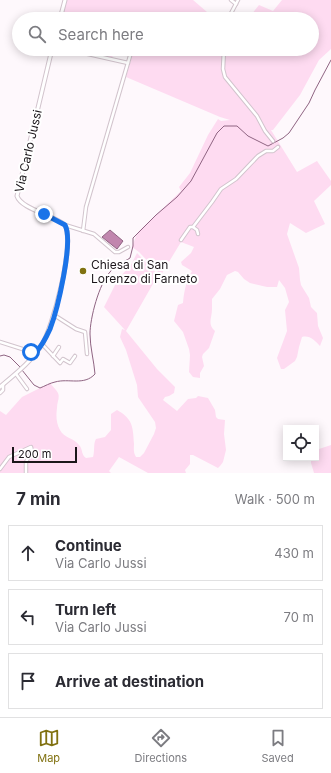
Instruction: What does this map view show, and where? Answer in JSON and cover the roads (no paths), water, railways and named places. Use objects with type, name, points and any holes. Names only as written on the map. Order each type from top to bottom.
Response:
[{"type":"street","points":[[62,12],[65,0]]},
{"type":"street","points":[[231,0],[236,4]]},
{"type":"street","points":[[232,12],[238,0]]},
{"type":"street","name":"Via Carlo Jussi","points":[[50,56],[17,196],[21,202],[65,225],[94,234],[115,252],[119,252],[128,247]]},
{"type":"street","points":[[97,56],[128,63]]},
{"type":"street","points":[[83,231],[86,208],[130,56]]},
{"type":"street","points":[[223,56],[222,69],[225,77],[257,116],[265,131],[273,140]]},
{"type":"street","points":[[181,240],[190,227],[193,227],[221,189],[236,179],[258,156],[266,151],[273,151],[278,147]]},
{"type":"street","points":[[0,387],[17,373],[42,344],[54,315],[67,248],[68,234],[65,225]]},
{"type":"street","points":[[193,227],[197,230],[198,234]]},
{"type":"street","points":[[54,315],[76,329],[85,332],[87,354]]},
{"type":"street","points":[[0,342],[35,353]]},
{"type":"street","points":[[42,344],[60,362],[63,359],[70,363],[75,356]]},
{"type":"street","points":[[53,356],[59,347]]},
{"type":"street","points":[[17,373],[27,389]]},
{"type":"street","points":[[0,393],[3,390],[3,384]]},
{"type":"street","points":[[0,469],[9,457],[31,447],[32,451],[26,462],[26,473]]},
{"type":"waterway","points":[[22,370],[34,385],[40,388],[60,381],[86,380],[95,374],[90,327],[96,302],[106,277],[117,266],[130,258],[133,238],[177,197],[191,181],[217,133],[224,126],[237,126],[248,136],[268,146],[289,133],[309,103],[331,60]]},
{"type":"waterway","points":[[0,356],[4,355],[10,357],[20,367]]},
{"type":"place","name":"Chiesa di San Lorenzo di Farneto","points":[[83,271]]}]
